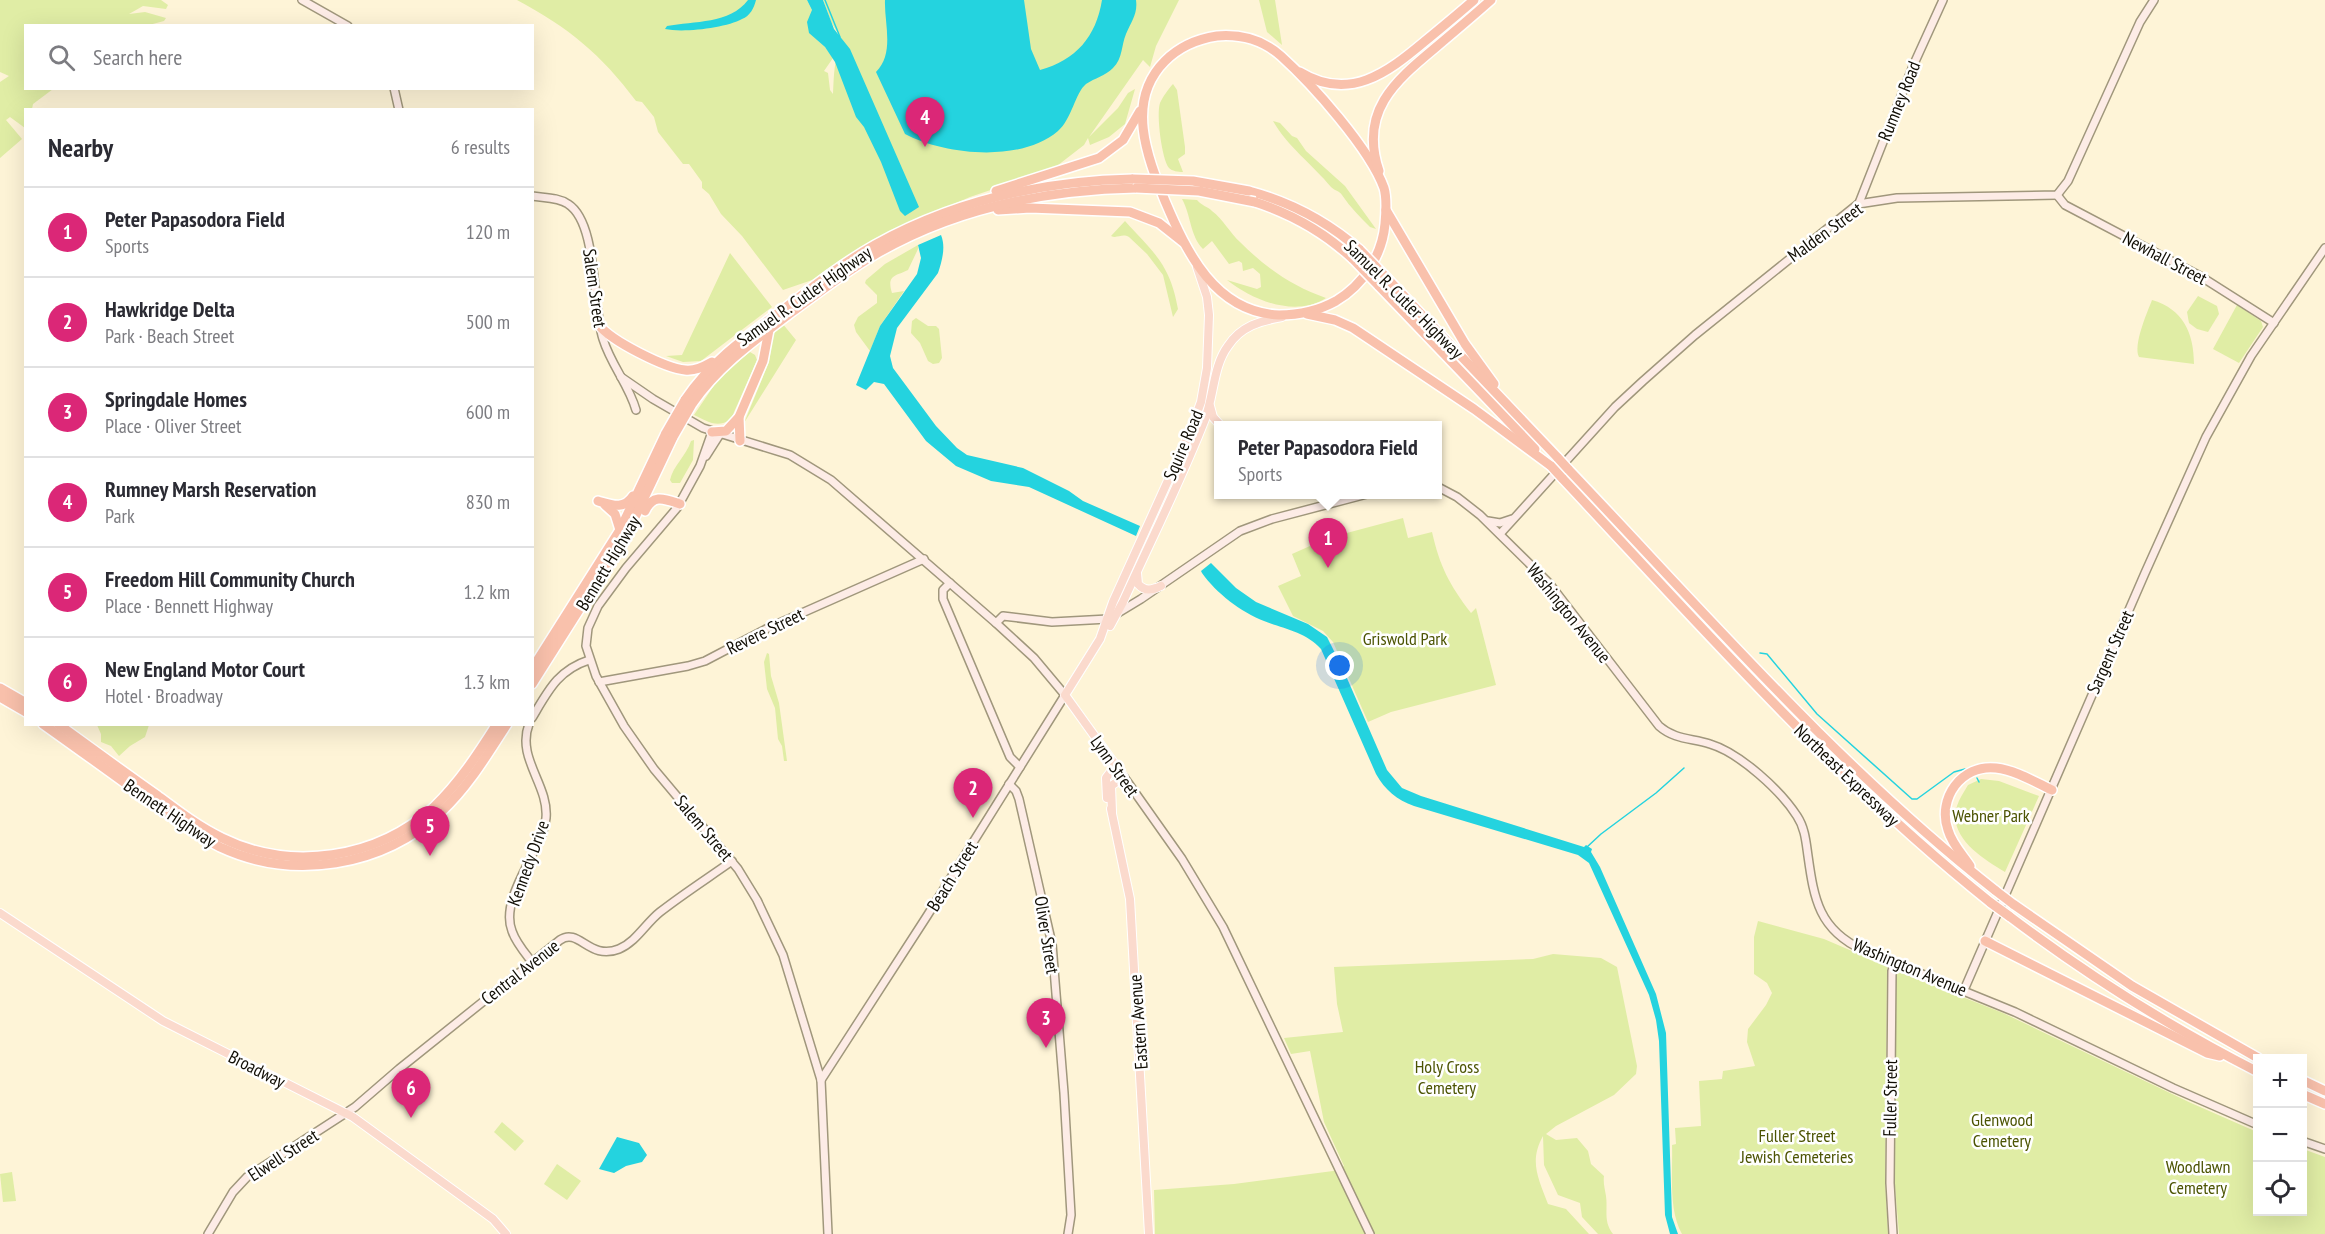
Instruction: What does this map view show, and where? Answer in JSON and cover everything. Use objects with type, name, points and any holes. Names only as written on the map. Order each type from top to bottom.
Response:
[{"type":"highway","points":[[1474,0],[1398,63],[1366,80],[1347,85],[1328,84],[1305,75],[1270,47],[1249,38],[1227,35],[1205,38],[1180,49],[1163,63],[1147,89],[1143,106],[1143,130],[1148,154],[1185,244],[1195,262],[1216,289],[1235,302],[1262,312],[1331,319],[1353,328],[1474,409],[1551,466]]},
{"type":"highway","points":[[1299,314],[1333,302],[1348,292],[1361,280],[1379,250],[1384,232],[1386,210],[1384,188],[1374,154],[1373,140],[1376,119],[1383,99],[1405,73],[1491,0]]},
{"type":"highway","points":[[1287,61],[1353,138],[1384,188]]},
{"type":"highway","points":[[971,208],[984,195],[1099,158],[1123,140],[1143,106]]},
{"type":"highway","name":"Samuel R. Cutler Highway","points":[[688,402],[746,347],[801,301],[908,233],[971,208],[1041,187],[1090,181],[1193,182],[1249,191],[1282,202],[1309,215],[1360,250],[1504,402]]},
{"type":"highway","name":"Samuel R. Cutler Highway","points":[[1135,183],[1199,191],[1255,202],[1306,224],[1353,259],[1495,408]]},
{"type":"highway","points":[[971,208],[1130,212],[1155,221],[1185,244]]},
{"type":"highway","points":[[1386,210],[1460,335],[1479,365],[1493,381],[1504,402]]},
{"type":"highway","points":[[716,433],[726,431],[739,417],[761,365],[772,324]]},
{"type":"highway","name":"Samuel R. Cutler Highway","points":[[670,435],[688,402],[719,359],[772,324]]},
{"type":"highway","points":[[599,326],[615,341],[682,370],[700,369],[719,359]]},
{"type":"highway","points":[[746,347],[759,352],[761,365]]},
{"type":"highway","name":"Northeast Expressway","points":[[1504,402],[1847,761],[1904,815],[2013,904],[2132,986],[2253,1056]]},
{"type":"highway","name":"Northeast Expressway","points":[[1495,408],[1840,772],[1920,845],[1990,903],[2117,991],[2253,1069]]},
{"type":"highway","points":[[739,417],[740,441]]},
{"type":"highway","name":"Bennett Highway","points":[[534,681],[656,475],[670,435]]},
{"type":"highway","name":"Bennett Highway","points":[[534,666],[625,530],[642,484],[670,435]]},
{"type":"highway","points":[[656,475],[660,489],[680,504]]},
{"type":"highway","points":[[642,484],[624,505],[616,506],[598,501],[615,514],[625,530],[654,499],[660,498],[680,504]]},
{"type":"highway","points":[[0,688],[24,702]]},
{"type":"highway","points":[[0,697],[24,711]]},
{"type":"highway","name":"Bennett Highway","points":[[46,726],[209,841],[255,859],[304,866],[333,864],[362,857],[391,846],[416,831],[440,813],[460,792],[506,726]]},
{"type":"highway","name":"Bennett Highway","points":[[61,726],[216,835],[261,853],[310,857],[339,854],[368,847],[394,835],[419,819],[454,786],[496,726]]},
{"type":"highway","points":[[1974,874],[1955,846],[1946,825],[1946,803],[1957,783],[1975,770],[1997,768],[2012,772],[2052,790]]},
{"type":"highway","points":[[1985,941],[2207,1053],[2235,1060]]},
{"type":"highway","points":[[2307,1082],[2325,1091]]},
{"type":"highway","points":[[2307,1096],[2325,1104]]},
{"type":"main road","name":"Squire Road","points":[[1108,619],[1113,602],[1190,432],[1203,394],[1207,368],[1209,309],[1206,291],[1195,262]]},
{"type":"main road","name":"Squire Road","points":[[1117,615],[1210,405],[1219,362],[1225,349],[1245,328],[1259,322],[1299,314]]},
{"type":"main road","points":[[1210,405],[1217,421]]},
{"type":"main road","points":[[1138,569],[1136,580],[1139,586],[1150,590],[1161,586]]},
{"type":"main road","name":"Beach Street","points":[[1065,695],[1117,615]]},
{"type":"main road","name":"Beach Street","points":[[1100,639],[1108,619]]},
{"type":"main road","name":"Lynn Street","points":[[1065,695],[1124,777]]},
{"type":"main road","name":"Eastern Avenue","points":[[1115,766],[1105,783],[1130,899],[1149,1234]]},
{"type":"main road","name":"Eastern Avenue","points":[[1112,812],[1111,786],[1124,777]]},
{"type":"main road","name":"Broadway","points":[[0,913],[163,1022],[347,1113],[493,1219],[506,1234]]},
{"type":"street","points":[[302,0],[344,24]]},
{"type":"street","name":"Rumney Road","points":[[1859,204],[1913,66],[1943,0]]},
{"type":"street","points":[[2057,195],[2068,181],[2140,22],[2154,0]]},
{"type":"street","points":[[394,90],[399,108]]},
{"type":"street","name":"Malden Street","points":[[1500,534],[1539,494],[1615,407],[1672,354],[1817,235],[1859,204],[1897,198],[2057,195]]},
{"type":"street","name":"Newhall Street","points":[[2057,195],[2065,205],[2200,276],[2274,323]]},
{"type":"street","name":"Salem Street","points":[[534,196],[565,202],[575,209],[583,221],[589,242],[599,326],[621,377],[653,399],[716,433],[673,515],[626,568],[598,606],[586,637],[589,660],[599,682],[647,760],[732,861],[757,900],[788,966],[821,1080],[828,1234]]},
{"type":"street","name":"Sargent Street","points":[[1964,990],[2202,446],[2240,373],[2325,248]]},
{"type":"street","points":[[621,377],[636,410]]},
{"type":"street","name":"Lynn Street","points":[[716,433],[774,449],[813,468],[843,489],[996,622],[1034,658],[1065,695]]},
{"type":"street","name":"Washington Avenue","points":[[1442,490],[1457,497],[1485,520],[1562,598],[1659,726],[1674,736],[1718,747],[1756,772],[1777,790],[1804,830],[1814,892],[1825,919],[1835,932],[1853,945],[2015,1012],[2181,1092],[2253,1123]]},
{"type":"street","points":[[996,622],[1003,616],[1052,622],[1108,619],[1161,586],[1240,531],[1272,519],[1351,499]]},
{"type":"street","points":[[1485,520],[1497,523],[1514,518]]},
{"type":"street","name":"Revere Street","points":[[599,682],[688,666],[705,660],[768,628],[924,559]]},
{"type":"street","points":[[950,583],[943,590],[943,599],[1010,757],[1020,767]]},
{"type":"street","points":[[534,715],[562,673],[589,660]]},
{"type":"street","name":"Beach Street","points":[[821,1080],[838,1057],[1065,695]]},
{"type":"street","name":"Kennedy Drive","points":[[528,726],[526,750],[542,792],[546,818],[542,834],[512,904],[509,921],[516,940],[532,962]]},
{"type":"street","name":"Lynn Street","points":[[1124,777],[1182,859],[1223,927],[1370,1234]]},
{"type":"street","name":"Oliver Street","points":[[1009,784],[1016,791],[1019,799],[1053,951],[1066,1121],[1071,1220],[1068,1234]]},
{"type":"street","name":"Central Avenue","points":[[347,1113],[532,962],[568,936],[576,937],[596,951],[609,951],[624,946],[660,912],[732,861]]},
{"type":"street","name":"Fuller Street","points":[[1893,1234],[1890,1148],[1892,971],[1894,963]]},
{"type":"street","name":"Elwell Street","points":[[208,1234],[233,1192],[247,1177],[347,1113]]},
{"type":"street","points":[[2307,1144],[2325,1149]]},
{"type":"green space","points":[[0,0],[161,0],[168,5],[166,9],[143,6],[129,14],[145,12],[166,18],[164,21],[153,24],[24,24],[24,90],[52,90],[33,104],[32,108],[24,108],[24,127],[10,117],[6,120],[22,139],[0,158],[0,82],[9,76],[0,72]]},
{"type":"green space","points":[[517,0],[807,0],[812,10],[814,37],[833,58],[824,71],[828,73],[830,90],[833,94],[836,60],[842,40],[831,22],[823,0],[1179,0],[1156,46],[1150,67],[1143,60],[1089,137],[1118,108],[1128,93],[1135,89],[1125,124],[1109,137],[1090,145],[1088,138],[1084,145],[1053,169],[970,197],[931,214],[850,256],[818,278],[783,290],[742,236],[721,214],[709,194],[702,188],[702,182],[689,164],[683,164],[658,132],[654,117],[642,102],[636,101],[610,69],[583,43],[553,21]]},
{"type":"green space","points":[[1259,0],[1275,0],[1282,45],[1267,32]]},
{"type":"green space","points":[[1173,84],[1177,90],[1185,147],[1185,154],[1178,159],[1183,172],[1169,168],[1160,137],[1160,103]]},
{"type":"green space","points":[[1273,121],[1280,123],[1292,136],[1297,138],[1306,151],[1345,186],[1376,229],[1370,227],[1341,194],[1331,187],[1293,147]]},
{"type":"green space","points":[[1182,199],[1197,200],[1216,214],[1236,238],[1270,268],[1302,288],[1326,298],[1314,304],[1288,306],[1261,300],[1237,287],[1227,280],[1257,289],[1261,287],[1260,274],[1253,268],[1243,271],[1242,263],[1239,261],[1229,264],[1212,241],[1203,249],[1193,232]]},
{"type":"green space","points":[[1125,221],[1152,251],[1165,270],[1175,294],[1178,309],[1173,317],[1163,275],[1147,254],[1129,237],[1111,236]]},
{"type":"green space","points":[[918,245],[908,270],[894,277],[890,282],[892,293],[904,291],[880,326],[870,351],[856,332],[854,325],[858,317],[877,303],[877,295],[865,283],[866,280],[885,264]]},
{"type":"green space","points":[[730,253],[772,307],[701,361],[683,362],[666,356],[682,355]]},
{"type":"green space","points":[[2198,296],[2217,306],[2219,314],[2208,332],[2197,329],[2189,323],[2187,312]]},
{"type":"green space","points":[[2152,300],[2172,309],[2185,324],[2192,342],[2194,364],[2139,357],[2139,337]]},
{"type":"green space","points":[[2237,305],[2261,321],[2263,327],[2239,363],[2213,349]]},
{"type":"green space","points":[[916,318],[928,326],[936,326],[939,329],[942,358],[939,363],[933,364],[928,361],[920,343],[911,333],[912,321]]},
{"type":"green space","points":[[782,323],[796,340],[744,423],[769,362],[773,336],[771,331]]},
{"type":"green space","points":[[750,352],[757,360],[731,419],[717,424],[694,415],[719,378]]},
{"type":"green space","points":[[694,440],[693,460],[680,483],[672,483],[670,480],[674,470],[691,441]]},
{"type":"green space","name":"Griswold Park","points":[[1403,518],[1408,538],[1432,532],[1438,555],[1451,584],[1471,613],[1476,608],[1496,685],[1391,712],[1368,722],[1333,642],[1323,631],[1293,616],[1278,586],[1301,576],[1292,554],[1328,538]]},
{"type":"green space","points":[[767,653],[779,703],[787,761],[784,761],[782,746],[778,739],[775,708],[767,689],[764,662]]},
{"type":"green space","points":[[97,726],[149,726],[145,737],[119,756],[111,746],[101,742]]},
{"type":"green space","name":"Webner Park","points":[[1981,779],[1999,781],[2039,796],[2005,872],[1969,846],[1957,828],[1955,817],[1959,801],[1968,785]]},
{"type":"green space","name":"Fuller Street Jewish Cemeteries","points":[[1758,921],[1824,939],[1887,966],[1885,1180],[1888,1234],[1682,1234],[1675,1213],[1672,1191],[1672,1145],[1676,1144],[1675,1128],[1701,1126],[1699,1081],[1722,1079],[1723,1071],[1755,1066],[1747,1042],[1748,1029],[1772,993],[1767,983],[1754,974],[1754,937]]},
{"type":"green space","name":"Holy Cross Cemetery","points":[[1553,954],[1601,958],[1617,967],[1637,1066],[1636,1074],[1614,1095],[1556,1126],[1546,1134],[1556,1140],[1577,1138],[1588,1151],[1591,1164],[1604,1176],[1607,1220],[1613,1234],[1598,1234],[1582,1217],[1580,1203],[1558,1195],[1544,1165],[1543,1136],[1536,1154],[1536,1162],[1538,1178],[1548,1204],[1566,1209],[1589,1234],[1155,1234],[1154,1190],[1234,1184],[1333,1171],[1344,1166],[1324,1122],[1310,1051],[1291,1054],[1284,1038],[1343,1032],[1337,1004],[1334,967],[1533,959]]},
{"type":"green space","name":"Glenwood Cemetery","points":[[1899,972],[2003,1013],[2253,1130],[2253,1216],[2307,1216],[2307,1150],[2325,1157],[2325,1234],[1899,1234],[1895,1186],[1896,975]]},
{"type":"green space","points":[[502,1122],[524,1141],[515,1151],[494,1132]]},
{"type":"green space","points":[[557,1164],[581,1181],[567,1200],[544,1184]]},
{"type":"green space","points":[[12,1172],[16,1201],[3,1202],[0,1174]]},
{"type":"water","points":[[748,0],[756,0],[754,6],[745,18],[735,22],[704,29],[665,29],[667,26],[722,17],[740,8]]},
{"type":"water","points":[[807,0],[823,0],[834,29],[850,49],[919,207],[905,216],[900,211],[881,162],[864,127],[856,117],[835,62],[825,47],[809,33],[807,22],[812,10]]},
{"type":"water","points":[[885,0],[1024,0],[1031,49],[1040,70],[1064,60],[1082,45],[1095,25],[1102,0],[1136,0],[1136,5],[1135,14],[1116,64],[1107,73],[1082,88],[1067,120],[1058,131],[1024,148],[1004,152],[983,152],[941,147],[905,134],[876,72],[882,64],[887,47]]},
{"type":"water","points":[[941,235],[943,249],[938,273],[897,328],[890,356],[893,368],[936,426],[967,455],[1023,468],[1069,491],[1083,501],[1140,526],[1136,536],[1029,487],[991,481],[956,466],[926,441],[884,384],[874,382],[866,390],[856,385],[880,326],[917,274],[921,258],[918,245]]},
{"type":"water","points":[[1211,563],[1236,588],[1256,602],[1308,624],[1327,637],[1387,770],[1402,788],[1584,847],[1586,845],[1592,849],[1591,852],[1600,867],[1656,994],[1666,1033],[1672,1217],[1678,1234],[1670,1234],[1665,1215],[1659,1041],[1656,1020],[1649,995],[1589,863],[1578,855],[1414,806],[1392,794],[1376,774],[1321,649],[1302,635],[1255,617],[1230,601],[1214,588],[1201,571]]},
{"type":"water","points":[[617,1137],[639,1143],[647,1155],[642,1162],[626,1166],[614,1173],[599,1169]]},
{"type":"waterway","points":[[825,0],[840,37]]},
{"type":"waterway","points":[[1760,653],[1767,654],[1817,714],[1912,799],[1917,799],[1954,772],[1965,769]]},
{"type":"waterway","points":[[1587,847],[1684,768]]},
{"type":"waterway","points":[[1977,778],[1979,782]]},
{"type":"place","name":"Rumney Marsh Reservation","points":[[925,147]]},
{"type":"place","name":"Peter Papasodora Field","points":[[1328,568]]},
{"type":"place","name":"Hawkridge Delta","points":[[973,818]]},
{"type":"place","name":"Freedom Hill Community Church","points":[[430,856]]},
{"type":"place","name":"Springdale Homes","points":[[1046,1048]]},
{"type":"place","name":"New England Motor Court","points":[[411,1118]]},
{"type":"park label","name":"Woodlawn Cemetery","points":[[2198,1176]]}]
